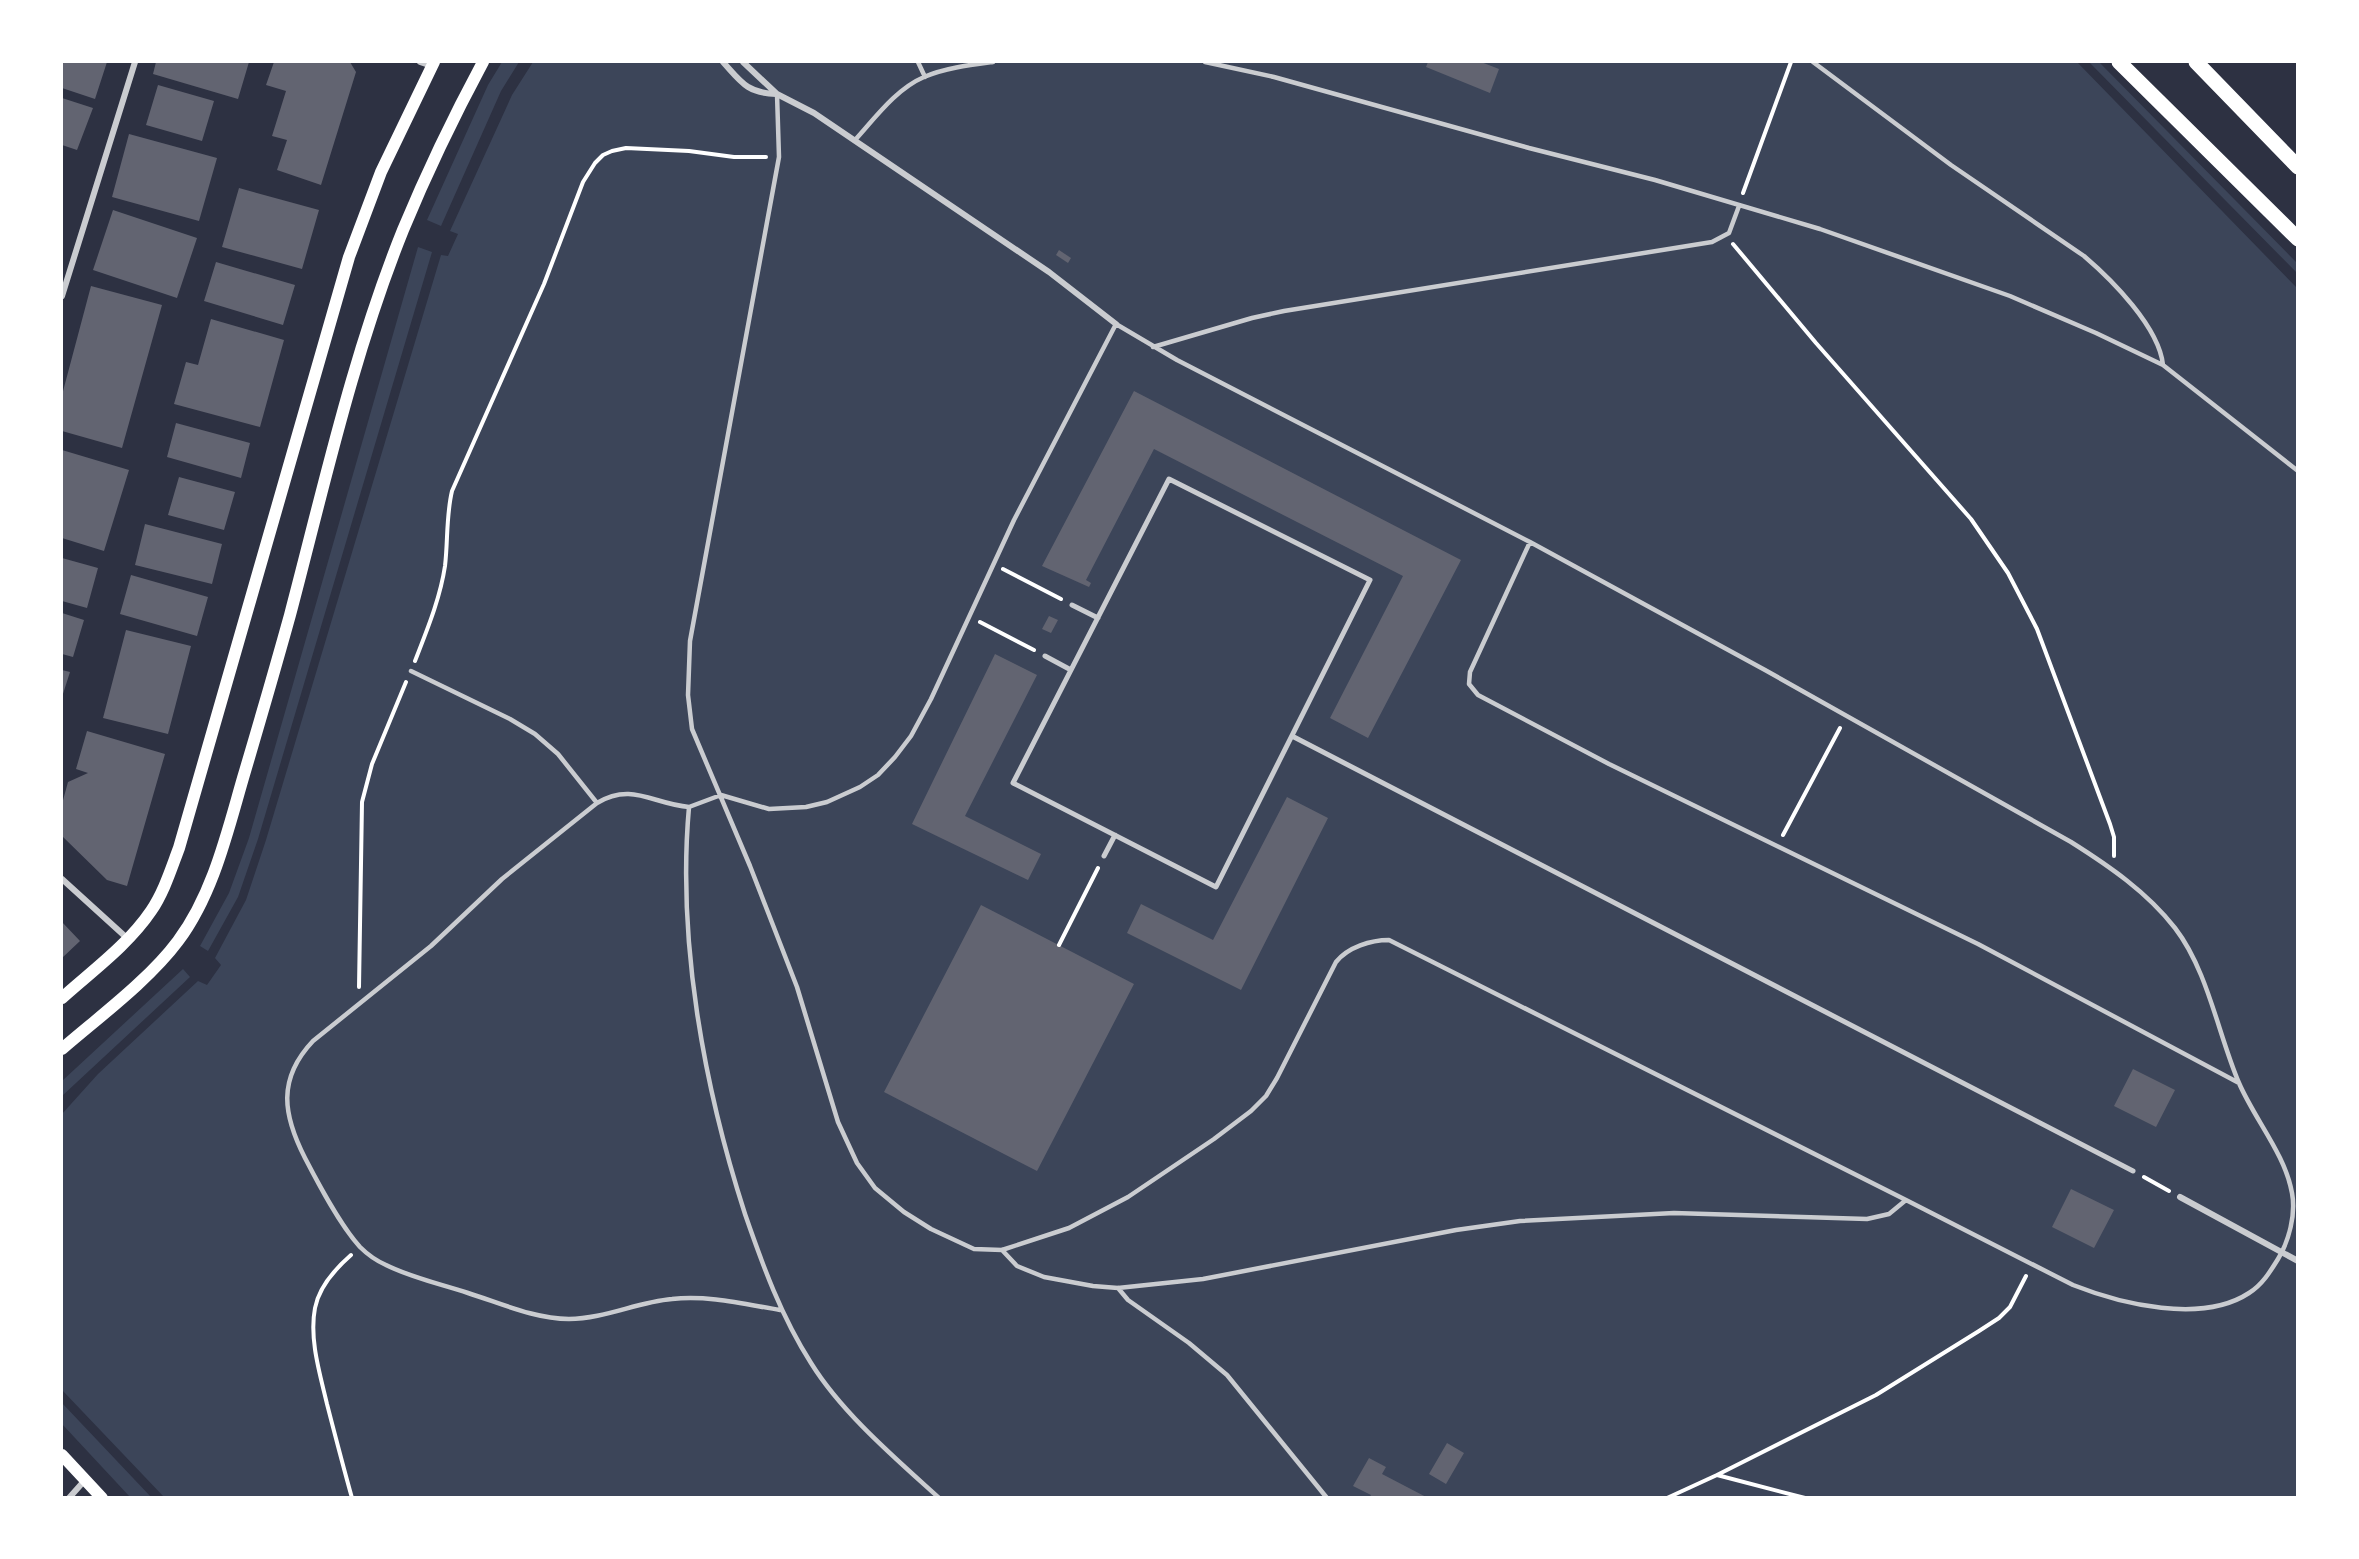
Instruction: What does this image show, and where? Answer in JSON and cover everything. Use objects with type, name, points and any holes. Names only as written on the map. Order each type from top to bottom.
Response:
[{"type":"main road","points":[[62,1049],[158,965],[194,915],[208,886],[225,839],[277,664],[348,396],[374,315],[402,232],[460,105],[483,62]]},
{"type":"main road","points":[[2119,62],[2298,238]]},
{"type":"main road","points":[[2196,62],[2298,167]]},
{"type":"main road","points":[[62,998],[128,939],[151,912],[165,885],[179,848],[349,257],[381,172],[429,63]]},
{"type":"main road","points":[[62,1455],[102,1497]]},
{"type":"street","points":[[62,296],[135,62]]},
{"type":"street","points":[[723,62],[746,87],[759,93],[777,94]]},
{"type":"street","points":[[743,62],[777,94],[814,113],[1049,272],[1116,324]]},
{"type":"street","points":[[1169,479],[1370,580],[1215,887],[1013,783],[1098,618],[1169,479]]},
{"type":"street","points":[[1072,605],[1098,618]]},
{"type":"street","points":[[1045,656],[1071,670]]},
{"type":"street","points":[[1292,736],[2133,1172]]},
{"type":"street","points":[[1104,856],[1115,835]]},
{"type":"street","points":[[62,879],[128,939]]},
{"type":"street","points":[[2180,1197],[2298,1262]]},
{"type":"street","points":[[69,1497],[85,1480]]},
{"type":"lane","points":[[918,62],[925,77]]},
{"type":"lane","points":[[855,141],[898,94],[925,77],[956,68],[993,62]]},
{"type":"lane","points":[[1204,62],[1274,77],[1507,142],[1655,180],[1820,229],[2010,296],[2163,365],[2298,471]]},
{"type":"lane","points":[[1813,62],[1952,165],[2093,264],[2116,285],[2138,313],[2162,354],[2163,365]]},
{"type":"lane","points":[[777,94],[779,157],[690,641],[688,695],[692,729],[721,795],[794,978],[838,1122],[857,1163],[887,1200],[932,1229],[974,1249],[1002,1250],[1069,1228],[1108,1208],[1197,1151],[1251,1111],[1272,1088],[1336,962],[1352,949],[1383,940],[1399,944],[2073,1285],[2118,1301],[2153,1306],[2198,1307],[2232,1302],[2251,1292],[2269,1274],[2282,1253],[2294,1211],[2286,1172],[2239,1083],[2218,1020],[2190,954],[2162,912],[2112,868],[2071,842],[1530,542],[1152,347],[1116,324],[1014,520],[931,699],[911,736],[887,767],[868,782],[827,802],[794,809],[769,809],[721,795],[689,807],[626,793],[611,795],[597,802],[502,879],[431,946],[324,1031],[304,1052],[289,1084],[287,1107],[293,1132],[312,1172],[360,1247],[384,1264],[402,1272],[531,1313],[556,1318],[582,1318],[645,1304],[696,1298],[780,1310]]},
{"type":"lane","points":[[1152,347],[1284,311],[1712,242],[1727,236],[1738,206]]},
{"type":"lane","points":[[1530,542],[1470,672],[1469,684],[1473,691],[1609,764],[1978,944],[2239,1083]]},
{"type":"lane","points":[[411,671],[510,719],[535,734],[558,754],[597,802]]},
{"type":"lane","points":[[689,807],[686,857],[692,969],[709,1079],[717,1119],[736,1185],[780,1310],[811,1364],[828,1388],[899,1462],[939,1497]]},
{"type":"lane","points":[[1002,1250],[1017,1266],[1036,1275],[1070,1283],[1118,1288],[1203,1279],[1494,1223],[1674,1213],[1867,1219],[1889,1214],[1906,1200]]},
{"type":"lane","points":[[1118,1288],[1128,1300],[1189,1343],[1227,1375],[1327,1497]]},
{"type":"path","points":[[1738,206],[1791,62]]},
{"type":"path","points":[[362,1000],[359,986],[362,802],[372,764],[437,602],[442,579],[447,509],[452,491],[544,284],[589,172],[603,155],[626,148],[734,157],[779,157]]},
{"type":"path","points":[[1727,236],[1816,343],[1971,519],[2008,573],[2037,629],[2110,824],[2115,849],[2112,868]]},
{"type":"path","points":[[994,564],[1072,605]]},
{"type":"path","points":[[970,617],[1045,656]]},
{"type":"path","points":[[1777,846],[1846,716]]},
{"type":"path","points":[[1059,945],[1104,856]]},
{"type":"path","points":[[2133,1172],[2180,1197]]},
{"type":"path","points":[[352,1497],[319,1369],[314,1325],[315,1308],[320,1293],[339,1266],[360,1247]]},
{"type":"path","points":[[1667,1497],[1717,1475],[1876,1395],[1999,1318],[2013,1301],[2032,1264]]},
{"type":"path","points":[[1717,1475],[1805,1497]]},
{"type":"shaded area","points":[[502,62],[519,62],[501,91],[441,226],[427,220],[488,85]]},
{"type":"shaded area","points":[[533,62],[2077,62],[2297,288],[2297,1497],[164,1497],[62,1390],[62,1114],[98,1074],[198,981],[207,985],[221,965],[215,958],[246,900],[266,840],[441,255],[448,256],[458,234],[450,231],[512,95]]},
{"type":"shaded area","points":[[2089,62],[2099,62],[2297,263],[2297,273]]},
{"type":"shaded area","points":[[418,247],[432,252],[258,839],[238,897],[208,951],[200,946],[229,893],[249,838]]},
{"type":"shaded area","points":[[183,969],[190,977],[62,1096],[62,1081]]},
{"type":"shaded area","points":[[62,1403],[151,1497],[130,1497],[62,1424]]},
{"type":"building","points":[[62,62],[107,62],[95,99],[62,88]]},
{"type":"building","points":[[156,62],[249,62],[238,99],[153,74]]},
{"type":"building","points":[[274,62],[350,62],[356,72],[321,185],[277,170],[287,140],[272,136],[286,91],[266,85]]},
{"type":"building","points":[[1428,62],[1481,62],[1499,69],[1490,93],[1426,67]]},
{"type":"building","points":[[158,85],[214,101],[202,141],[146,125]]},
{"type":"building","points":[[62,98],[93,108],[77,150],[62,145]]},
{"type":"building","points":[[129,134],[217,158],[199,221],[112,197]]},
{"type":"building","points":[[239,188],[319,210],[302,269],[222,247]]},
{"type":"building","points":[[113,210],[197,238],[177,298],[93,270]]},
{"type":"building","points":[[1059,250],[1071,258],[1068,263],[1056,255]]},
{"type":"building","points":[[216,262],[295,285],[283,325],[204,301]]},
{"type":"building","points":[[91,286],[162,305],[122,448],[62,431],[62,395]]},
{"type":"building","points":[[211,319],[284,340],[260,427],[174,404],[186,362],[198,365]]},
{"type":"building","points":[[1134,391],[1461,560],[1368,738],[1330,718],[1403,576],[1154,449],[1086,580],[1091,583],[1089,587],[1042,566]]},
{"type":"building","points":[[176,423],[250,443],[241,478],[167,457]]},
{"type":"building","points":[[62,450],[129,470],[104,551],[62,538]]},
{"type":"building","points":[[179,477],[235,492],[224,530],[168,515]]},
{"type":"building","points":[[145,524],[222,544],[212,584],[135,565]]},
{"type":"building","points":[[62,558],[98,568],[87,608],[62,601]]},
{"type":"building","points":[[131,575],[208,597],[197,636],[120,614]]},
{"type":"building","points":[[62,613],[84,620],[73,657],[62,654]]},
{"type":"building","points":[[1049,616],[1058,620],[1051,633],[1042,629]]},
{"type":"building","points":[[126,630],[191,646],[168,734],[103,718]]},
{"type":"building","points":[[995,654],[1037,675],[965,816],[1041,854],[1028,880],[912,824]]},
{"type":"building","points":[[62,670],[70,672],[62,697]]},
{"type":"building","points":[[87,731],[165,754],[127,886],[107,880],[62,836],[62,804],[68,782],[88,773],[76,769]]},
{"type":"building","points":[[1287,797],[1328,818],[1241,990],[1127,933],[1141,904],[1213,940]]},
{"type":"building","points":[[981,905],[1134,984],[1037,1171],[884,1092]]},
{"type":"building","points":[[62,922],[80,941],[62,958]]},
{"type":"building","points":[[2133,1069],[2175,1090],[2156,1127],[2114,1106]]},
{"type":"building","points":[[2071,1189],[2114,1210],[2094,1248],[2052,1227]]},
{"type":"building","points":[[1447,1443],[1464,1453],[1446,1484],[1429,1474]]},
{"type":"building","points":[[1369,1458],[1386,1467],[1382,1474],[1428,1498],[1369,1498],[1371,1495],[1353,1486]]}]
